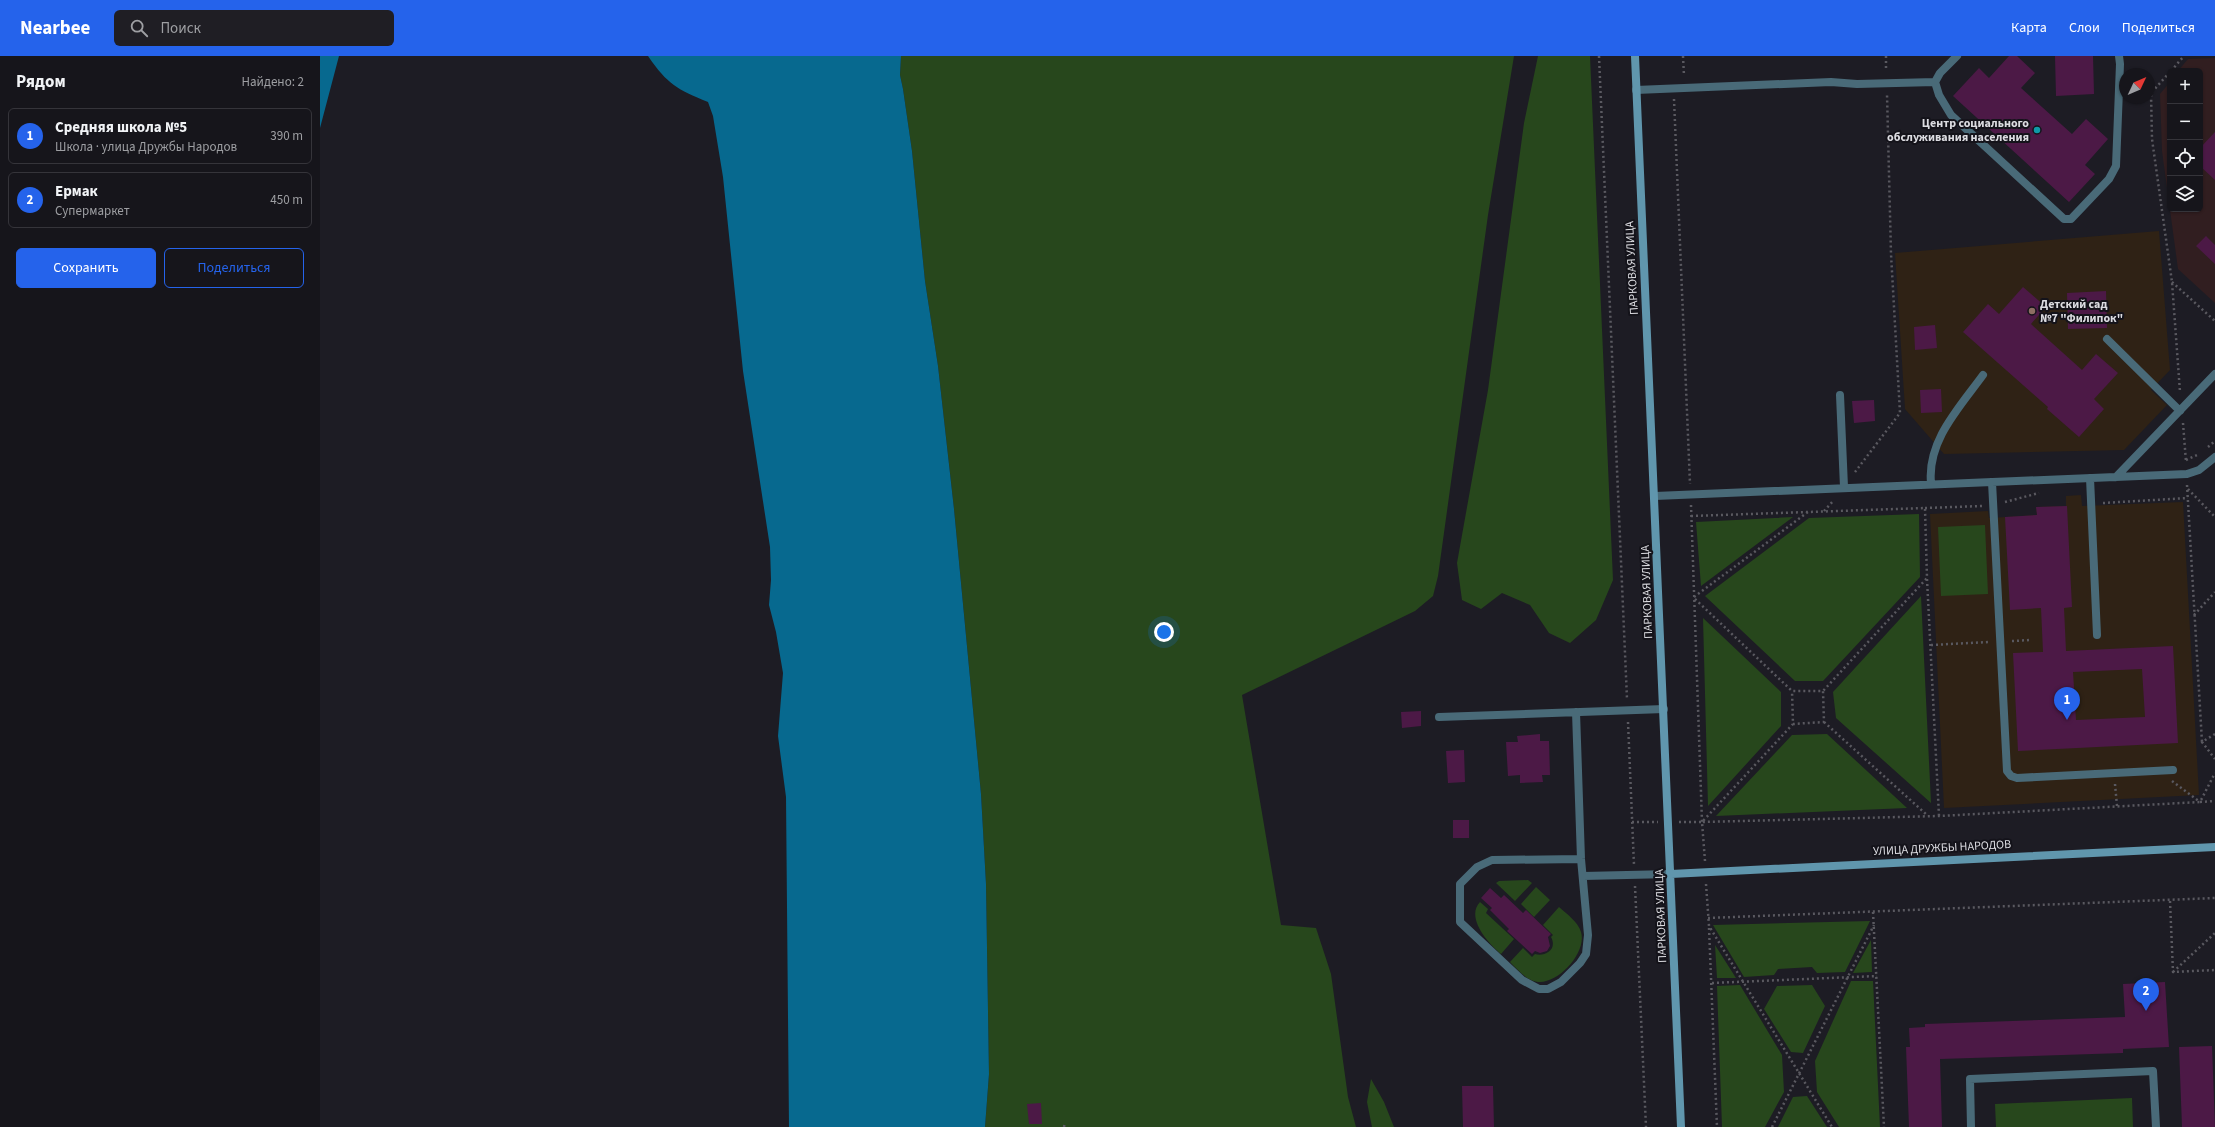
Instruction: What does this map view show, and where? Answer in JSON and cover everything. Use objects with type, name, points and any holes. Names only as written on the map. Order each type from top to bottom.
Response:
[{"type":"street","name":"ПАРКОВАЯ УЛИЦА","points":[[1635,56],[1681,1127]]},
{"type":"street","name":"УЛИЦА ДРУЖБЫ НАРОДОВ","points":[[1671,874],[2215,847]]},
{"type":"lane","points":[[1957,56],[1940,73],[1935,82],[1939,95],[1951,115],[2064,219],[2071,219],[2110,179],[2116,166],[2120,64],[2119,56]]},
{"type":"lane","points":[[1636,90],[1831,82],[1857,84],[1935,82]]},
{"type":"lane","points":[[2107,339],[2180,411]]},
{"type":"lane","points":[[2116,477],[2215,374]]},
{"type":"lane","points":[[1931,484],[1930,464],[1938,438],[1983,375]]},
{"type":"lane","points":[[1840,395],[1844,487]]},
{"type":"lane","points":[[1655,496],[2187,474],[2198,470],[2215,457]]},
{"type":"lane","points":[[2090,478],[2097,635]]},
{"type":"lane","points":[[1992,482],[2007,771],[2011,776],[2017,778],[2173,770]]},
{"type":"lane","points":[[1439,717],[1664,708]]},
{"type":"lane","points":[[1576,712],[1581,859],[1588,945],[1580,963],[1555,986],[1539,989],[1529,985],[1460,922],[1460,884],[1484,862],[1492,860],[1581,859]]},
{"type":"lane","points":[[1583,876],[1671,874]]},
{"type":"lane","points":[[1971,1127],[1970,1079],[2153,1071],[2156,1127]]},
{"type":"path","points":[[1599,56],[1646,1127]]},
{"type":"path","points":[[1824,511],[1900,413],[1891,254],[1886,56]]},
{"type":"path","points":[[2174,68],[2184,56]]},
{"type":"path","points":[[1674,98],[1702,822],[1712,983],[1716,1127]]},
{"type":"path","points":[[2172,282],[2215,321]]},
{"type":"path","points":[[2188,489],[2215,517]]},
{"type":"path","points":[[1691,516],[1925,508],[1993,504],[2044,493]]},
{"type":"path","points":[[2091,503],[2188,498]]},
{"type":"path","points":[[1925,508],[1939,816]]},
{"type":"path","points":[[1694,598],[1809,512]]},
{"type":"path","points":[[1824,722],[1823,691],[1927,578]]},
{"type":"path","points":[[2194,615],[2215,592]]},
{"type":"path","points":[[1694,598],[1792,691],[1823,691]]},
{"type":"path","points":[[1931,645],[2032,640]]},
{"type":"path","points":[[1792,691],[1793,724]]},
{"type":"path","points":[[1702,822],[1793,724],[1824,722],[1928,815]]},
{"type":"path","points":[[2215,734],[2202,742],[2215,759]]},
{"type":"path","points":[[2158,770],[2200,802]]},
{"type":"path","points":[[2114,773],[2117,806]]},
{"type":"path","points":[[2200,802],[2215,773]]},
{"type":"path","points":[[1702,822],[1928,815],[1939,816],[2215,801]]},
{"type":"path","points":[[1708,918],[2170,901],[2215,898]]},
{"type":"path","points":[[2170,901],[2173,972]]},
{"type":"path","points":[[1873,912],[1878,976],[1884,1127]]},
{"type":"path","points":[[1772,1127],[1874,925]]},
{"type":"path","points":[[1709,926],[1832,1127]]},
{"type":"path","points":[[2173,972],[2215,933]]},
{"type":"path","points":[[2173,972],[2215,970]]},
{"type":"path","points":[[1712,983],[1878,976]]},
{"type":"path","points":[[1064,1127],[1065,1122]]},
{"type":"shaded area","points":[[2215,58],[2215,303],[2178,269],[2170,212],[2203,212],[2203,68],[2180,68],[2188,59]]},
{"type":"shaded area","points":[[2167,86],[2167,188],[2162,151],[2160,94]]},
{"type":"shaded area","name":"Детский сад №7 \"Филипок\"","points":[[2159,231],[2170,370],[2151,390],[2167,405],[2124,450],[1944,454],[1905,409],[1895,253]]},
{"type":"shaded area","points":[[2081,495],[2082,506],[2183,502],[2199,795],[1944,808],[1930,514],[1988,511],[1989,518],[2037,515],[2036,507],[2066,506],[2066,496]]},
{"type":"green space","points":[[901,56],[1514,56],[1488,215],[1438,576],[1433,596],[1415,611],[1242,695],[1281,925],[1316,928],[1331,974],[1348,1097],[1356,1127],[985,1127],[989,1074],[986,884],[981,794],[954,509],[938,366],[925,281],[912,151],[900,75]]},
{"type":"green space","points":[[1538,56],[1590,56],[1613,580],[1596,620],[1570,643],[1549,633],[1530,605],[1502,593],[1481,609],[1462,600],[1457,563],[1488,390],[1524,123]]},
{"type":"green space","points":[[1919,514],[1920,577],[1823,681],[1795,681],[1705,596],[1809,518]]},
{"type":"green space","points":[[1793,517],[1701,586],[1696,522]]},
{"type":"green space","points":[[1985,525],[1988,594],[1941,596],[1938,527]]},
{"type":"green space","points":[[1921,596],[1931,803],[1836,718],[1833,692]]},
{"type":"green space","points":[[1703,618],[1781,692],[1781,726],[1708,806]]},
{"type":"green space","points":[[1827,734],[1907,808],[1716,816],[1792,735]]},
{"type":"green space","points":[[1528,880],[1532,883],[1515,901],[1496,883],[1499,881]]},
{"type":"green space","points":[[1536,887],[1550,900],[1534,917],[1521,904]]},
{"type":"green space","points":[[1480,902],[1488,909],[1486,913],[1514,939],[1501,954],[1485,937],[1477,923],[1475,915],[1476,908]]},
{"type":"green space","points":[[1559,907],[1572,918],[1580,928],[1582,940],[1580,948],[1576,957],[1556,977],[1548,981],[1540,982],[1531,980],[1510,962],[1523,948],[1532,957],[1535,954],[1539,955],[1549,952],[1553,946],[1551,937],[1553,935],[1543,925]]},
{"type":"green space","points":[[1870,921],[1845,972],[1817,973],[1812,967],[1778,969],[1774,975],[1744,977],[1713,925]]},
{"type":"green space","points":[[1871,940],[1872,972],[1853,973]]},
{"type":"green space","points":[[1715,945],[1736,978],[1717,978]]},
{"type":"green space","points":[[1851,981],[1873,981],[1880,1127],[1839,1127],[1817,1092],[1815,1061]]},
{"type":"green space","points":[[1740,985],[1782,1055],[1784,1092],[1765,1127],[1722,1127],[1717,986]]},
{"type":"green space","points":[[1812,985],[1825,1006],[1803,1053],[1791,1052],[1764,1009],[1777,986]]},
{"type":"green space","points":[[1371,1079],[1384,1102],[1394,1127],[1372,1127],[1367,1102]]},
{"type":"green space","points":[[1807,1096],[1827,1127],[1778,1127],[1793,1097]]},
{"type":"green space","points":[[2132,1098],[2133,1127],[1996,1127],[1995,1104]]},
{"type":"water","points":[[320,56],[339,56],[320,128]]},
{"type":"water","points":[[648,56],[901,56],[900,75],[912,151],[925,281],[938,366],[954,509],[981,794],[986,884],[989,1074],[985,1127],[789,1127],[786,797],[778,736],[783,673],[776,632],[769,605],[771,580],[770,547],[743,371],[723,177],[713,116],[708,102],[674,85],[661,74]]},
{"type":"building","name":"Центр социального обслуживания населения","points":[[2009,56],[2017,56],[2035,73],[2021,88],[2072,134],[2086,119],[2108,139],[2085,165],[2095,174],[2069,202],[1953,96],[1979,68],[1989,78]]},
{"type":"building","points":[[2055,56],[2093,56],[2094,94],[2056,96]]},
{"type":"building","points":[[2215,132],[2215,180],[2203,169],[2203,145]]},
{"type":"building","points":[[2206,236],[2215,245],[2215,264],[2196,246]]},
{"type":"building","points":[[2023,287],[2046,307],[2031,324],[2082,370],[2096,354],[2118,373],[2094,399],[2104,409],[2079,437],[2047,409],[2048,407],[1963,332],[1988,304],[1999,314]]},
{"type":"building","points":[[2106,291],[2107,328],[2068,329],[2067,293]]},
{"type":"building","points":[[1935,325],[1937,348],[1915,350],[1914,327]]},
{"type":"building","points":[[1941,389],[1942,412],[1921,413],[1920,390]]},
{"type":"building","points":[[1874,400],[1875,421],[1854,423],[1852,401]]},
{"type":"building","points":[[2067,506],[2072,607],[2064,608],[2066,651],[2173,646],[2178,743],[2018,751],[2013,653],[2043,652],[2041,608],[2010,610],[2005,517],[2037,515],[2036,507]],"holes":[[[2142,669],[2145,717],[2076,720],[2073,672]]]},
{"type":"building","points":[[1421,711],[1421,726],[1402,728],[1401,712]]},
{"type":"building","points":[[1540,734],[1540,741],[1549,741],[1550,775],[1542,775],[1543,782],[1520,783],[1520,775],[1508,776],[1506,742],[1518,742],[1517,736]]},
{"type":"building","points":[[1464,750],[1465,782],[1448,783],[1446,751]]},
{"type":"building","points":[[1453,820],[1469,820],[1469,838],[1453,838]]},
{"type":"building","points":[[1490,888],[1501,898],[1504,895],[1523,913],[1526,910],[1551,934],[1548,937],[1550,946],[1547,951],[1540,953],[1535,951],[1532,954],[1507,931],[1509,929],[1490,910],[1492,908],[1481,898]]},
{"type":"building","points":[[2165,982],[2169,1047],[2123,1049],[2123,1053],[1940,1059],[1942,1127],[1909,1127],[1906,1047],[1910,1047],[1909,1028],[1925,1027],[1925,1024],[2125,1017],[2123,984]]},
{"type":"building","points":[[2212,1046],[2215,1127],[2182,1127],[2179,1047]]},
{"type":"building","points":[[1462,1086],[1493,1086],[1494,1127],[1463,1127]]},
{"type":"building","points":[[1041,1103],[1042,1124],[1029,1124],[1027,1104]]},
{"type":"place","name":"Центр социального обслуживания населения","points":[[2037,130]]},
{"type":"place","name":"Детский сад №7 \"Филипок\"","points":[[2032,311]]},
{"type":"place","name":"Средняя школа №5","points":[[2067,720]]},
{"type":"place","name":"Ермак","points":[[2146,1011]]}]
